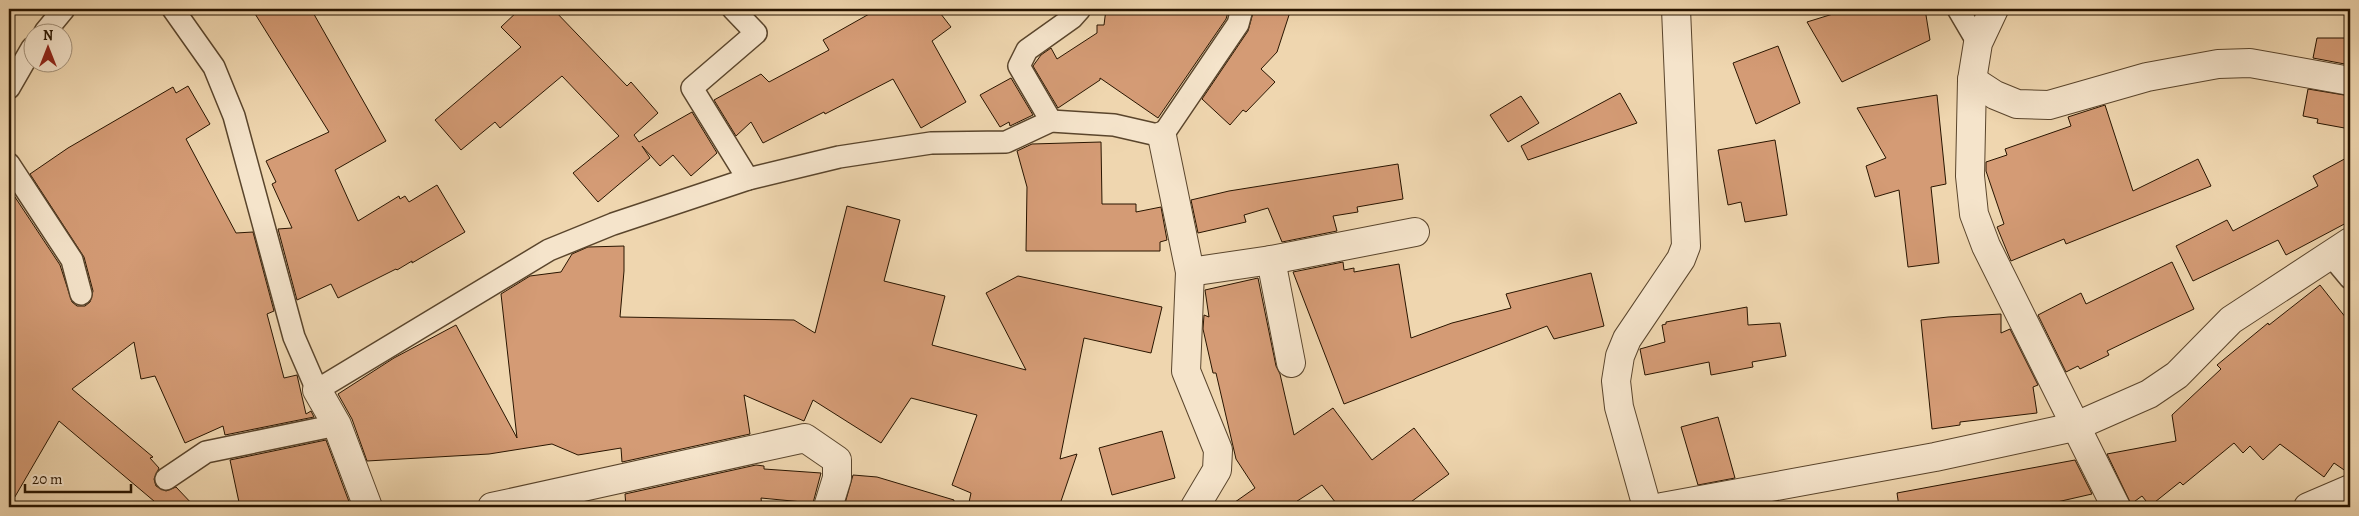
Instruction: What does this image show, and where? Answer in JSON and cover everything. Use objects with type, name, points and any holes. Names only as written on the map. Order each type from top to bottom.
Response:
[{"type":"street","points":[[1647,507],[1619,406],[1616,381],[1620,356],[1627,339],[1681,259],[1686,246],[1676,9]]},
{"type":"street","points":[[1994,9],[1978,42],[1972,80],[1970,176],[1974,214],[1986,246],[2074,427],[2116,507]]},
{"type":"street","points":[[1972,80],[1995,95],[2017,104],[2049,105],[2147,77],[2218,64],[2250,63],[2350,81]]},
{"type":"street","points":[[1162,136],[1190,272],[1186,371],[1218,450],[1217,470],[1195,507]]},
{"type":"street","points":[[1190,272],[1272,260],[1415,232]]},
{"type":"street","points":[[1662,507],[1935,457],[2074,427],[2149,394],[2177,375],[2231,320],[2340,248]]},
{"type":"street","points":[[1272,260],[1291,364]]},
{"type":"street","points":[[317,390],[337,425],[368,507]]},
{"type":"street","points":[[492,507],[805,438],[837,460],[837,478],[828,507]]},
{"type":"street","points":[[2308,507],[2350,489]]},
{"type":"lane","points":[[53,22],[64,9]]},
{"type":"lane","points":[[733,9],[756,33],[692,88],[748,179]]},
{"type":"lane","points":[[1051,121],[1019,66],[1027,50],[1072,18],[1080,9]]},
{"type":"lane","points":[[168,10],[214,67],[234,116],[294,337],[317,390],[549,250],[613,224],[748,179],[839,157],[931,143],[1006,142],[1051,121],[1114,124],[1162,136],[1238,24],[1242,9]]},
{"type":"lane","points":[[1958,9],[1978,42]]},
{"type":"lane","points":[[9,88],[22,63]]},
{"type":"lane","points":[[9,164],[72,260],[81,294]]},
{"type":"lane","points":[[2340,248],[2350,278]]},
{"type":"lane","points":[[166,479],[206,452],[337,425]]},
{"type":"building","points":[[252,9],[311,9],[386,141],[335,170],[358,221],[399,196],[400,199],[405,196],[409,202],[437,185],[465,232],[412,263],[412,261],[338,298],[331,284],[297,300],[278,229],[292,228],[272,184],[276,182],[266,161],[329,132]]},
{"type":"building","points":[[520,9],[553,9],[627,86],[631,82],[658,113],[634,135],[639,142],[692,112],[717,153],[691,176],[673,155],[660,166],[642,146],[650,158],[598,202],[573,173],[619,136],[562,76],[500,128],[495,122],[461,150],[435,120],[521,47],[501,27]]},
{"type":"building","points":[[878,9],[937,9],[951,27],[932,41],[966,102],[921,128],[893,79],[763,143],[751,122],[736,136],[714,100],[761,74],[769,82],[829,50],[823,40]]},
{"type":"building","points":[[1106,9],[1229,9],[1226,19],[1158,118],[1100,78],[1100,80],[1058,108],[1033,66],[1041,55],[1051,48],[1057,59],[1097,33],[1097,25],[1104,25]]},
{"type":"building","points":[[1254,9],[1291,9],[1277,52],[1261,69],[1275,82],[1246,112],[1243,110],[1230,125],[1202,99],[1248,31]]},
{"type":"building","points":[[1849,9],[1925,9],[1930,40],[1842,82],[1807,22]]},
{"type":"building","points":[[2317,38],[2350,38],[2350,65],[2313,58]]},
{"type":"building","points":[[1778,46],[1800,103],[1756,124],[1733,63]]},
{"type":"building","points":[[1011,78],[1033,115],[1010,126],[1009,122],[1000,127],[980,95]]},
{"type":"building","points":[[188,86],[210,124],[186,139],[236,233],[253,232],[274,311],[267,314],[284,378],[297,375],[306,414],[311,411],[314,417],[225,435],[223,426],[185,443],[155,376],[141,379],[134,342],[72,389],[153,457],[150,458],[159,468],[154,479],[156,486],[166,491],[176,487],[195,507],[161,507],[59,421],[9,507],[9,188],[60,265],[72,302],[77,306],[85,306],[90,302],[93,291],[84,257],[30,174],[68,148],[173,87],[176,93]]},
{"type":"building","points":[[2308,89],[2350,96],[2350,129],[2317,123],[2318,119],[2303,116]]},
{"type":"building","points":[[1620,93],[1637,123],[1528,160],[1521,146]]},
{"type":"building","points":[[1937,95],[1946,184],[1931,187],[1939,263],[1908,267],[1899,190],[1875,197],[1866,166],[1886,158],[1857,108]]},
{"type":"building","points":[[1521,96],[1539,123],[1508,142],[1490,115]]},
{"type":"building","points":[[2105,105],[2133,191],[2198,159],[2211,186],[2066,244],[2064,239],[2011,261],[1997,227],[2004,224],[1986,171],[1986,162],[2007,155],[2005,149],[2071,126],[2068,117]]},
{"type":"building","points":[[1775,140],[1787,215],[1745,222],[1741,202],[1728,205],[1718,150]]},
{"type":"building","points":[[1101,142],[1102,204],[1136,204],[1136,212],[1161,207],[1167,240],[1160,242],[1160,251],[1026,251],[1027,187],[1017,151],[1032,144]]},
{"type":"building","points":[[2350,156],[2350,221],[2286,255],[2278,240],[2193,281],[2176,246],[2227,220],[2233,231],[2318,186],[2313,176]]},
{"type":"building","points":[[1398,164],[1403,199],[1357,207],[1358,212],[1333,216],[1337,231],[1282,242],[1268,208],[1244,215],[1246,222],[1198,233],[1191,200],[1229,191]]},
{"type":"building","points":[[847,206],[900,220],[884,281],[945,296],[932,345],[1026,370],[986,293],[1018,276],[1162,307],[1151,353],[1084,338],[1060,459],[1077,454],[1059,507],[968,507],[971,493],[952,485],[977,415],[911,398],[881,443],[813,400],[804,421],[744,395],[750,434],[622,462],[621,448],[578,455],[552,444],[489,454],[367,461],[352,419],[338,394],[394,358],[456,325],[517,438],[501,294],[530,276],[561,272],[572,254],[588,247],[624,246],[620,317],[794,320],[815,333]]},
{"type":"building","points":[[1343,262],[1344,270],[1354,268],[1354,272],[1399,264],[1411,338],[1452,323],[1511,308],[1506,294],[1591,273],[1604,326],[1554,339],[1547,326],[1344,404],[1293,272]]},
{"type":"building","points":[[2172,262],[2194,309],[2107,351],[2109,355],[2080,369],[2078,366],[2066,372],[2038,315],[2081,293],[2086,304]]},
{"type":"building","points":[[1258,278],[1276,366],[1280,374],[1294,435],[1333,408],[1372,460],[1414,428],[1449,474],[1404,507],[1339,507],[1322,485],[1288,507],[1228,507],[1255,488],[1236,459],[1216,373],[1213,373],[1203,329],[1204,315],[1209,317],[1205,290]]},
{"type":"building","points":[[2320,285],[2350,323],[2350,474],[2334,463],[2324,477],[2280,444],[2263,460],[2250,446],[2243,453],[2234,443],[2183,485],[2180,482],[2150,506],[2142,496],[2131,504],[2107,454],[2176,441],[2172,415],[2221,369],[2217,365],[2268,323],[2269,325]]},
{"type":"building","points":[[1747,307],[1748,325],[1780,323],[1786,356],[1752,362],[1753,367],[1711,375],[1709,362],[1645,375],[1640,349],[1665,342],[1662,325],[1666,324],[1666,322]]},
{"type":"building","points":[[2001,314],[2001,333],[2010,329],[2038,385],[2033,387],[2037,413],[1960,422],[1960,425],[1932,429],[1921,320]]},
{"type":"building","points":[[1718,417],[1735,478],[1698,485],[1681,427]]},
{"type":"building","points":[[1162,431],[1175,478],[1112,495],[1099,448]]},
{"type":"building","points":[[326,440],[351,507],[240,507],[230,460]]},
{"type":"building","points":[[2075,460],[2092,494],[2035,507],[1899,507],[1897,493]]},
{"type":"building","points":[[756,465],[764,466],[764,469],[821,473],[813,503],[761,498],[762,507],[626,507],[625,494]]},
{"type":"building","points":[[853,475],[877,477],[954,500],[953,507],[844,507]]}]
